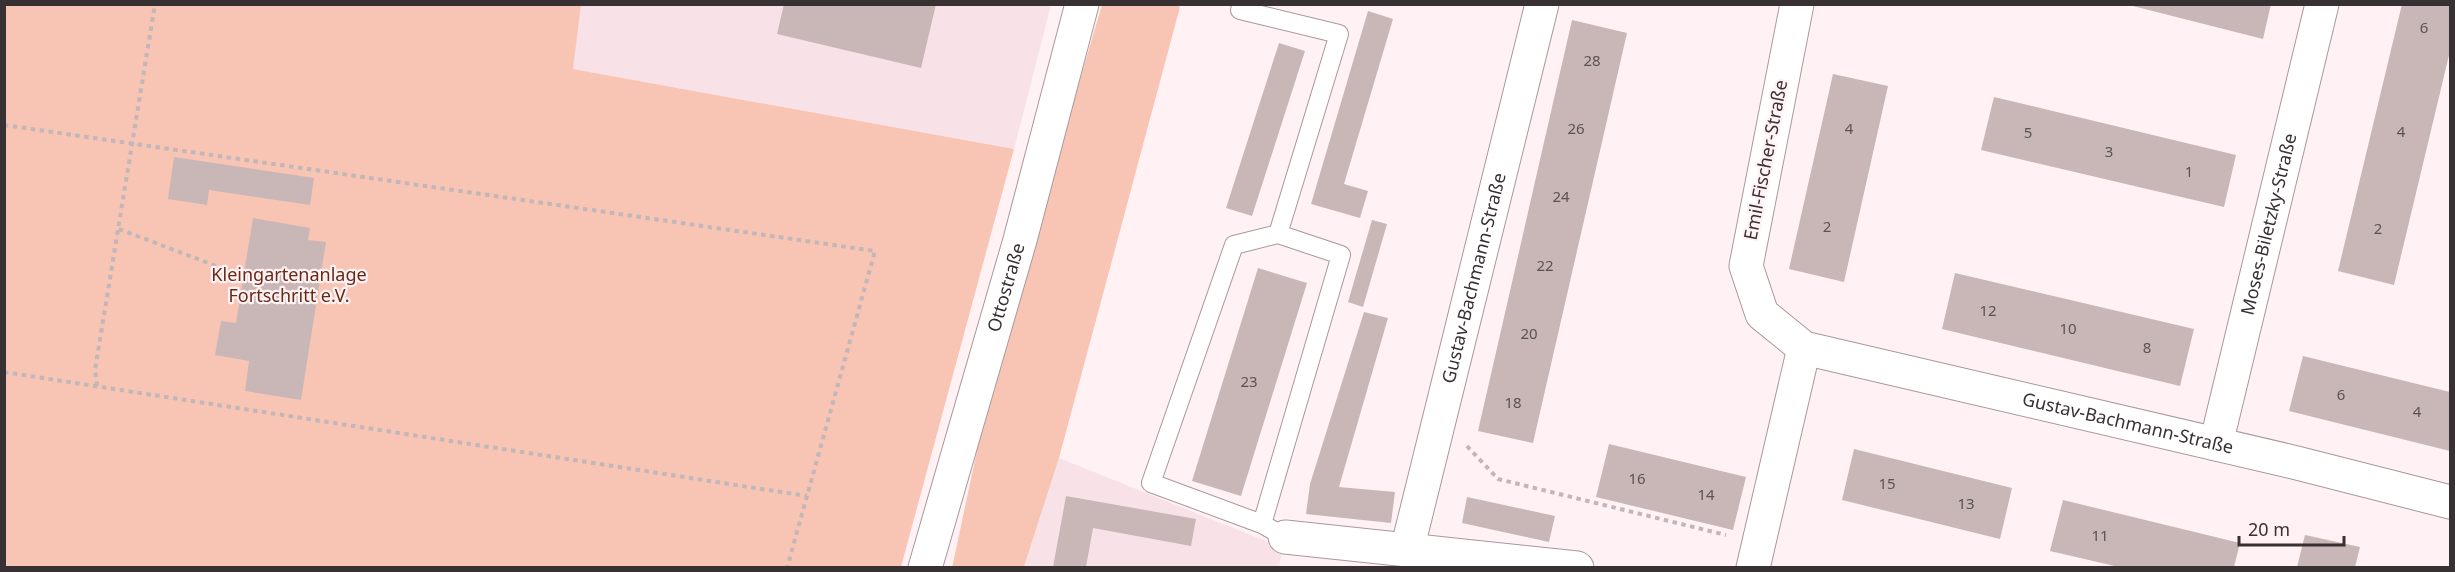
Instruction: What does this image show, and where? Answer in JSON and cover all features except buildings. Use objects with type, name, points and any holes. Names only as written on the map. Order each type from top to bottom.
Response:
[{"type":"street","name":"Ottostraße","points":[[925,567],[1020,240],[1082,4]]},
{"type":"street","name":"Gustav-Bachmann-Straße","points":[[1407,550],[1542,4]]},
{"type":"street","name":"Emil-Fischer-Straße","points":[[1762,314],[1746,266],[1797,4]]},
{"type":"street","name":"Moses-Biletzky-Straße","points":[[2216,444],[2322,4]]},
{"type":"street","name":"Gustav-Bachmann-Straße","points":[[1762,314],[1804,348],[2216,444],[2451,502]]},
{"type":"street","points":[[1756,555],[1804,348]]},
{"type":"street","points":[[1273,530],[1407,550],[1578,567]]},
{"type":"lane","points":[[1239,10],[1339,34],[1278,234]]},
{"type":"lane","points":[[1278,234],[1341,255],[1273,530],[1151,483],[1234,245],[1278,234]]},
{"type":"path","points":[[97,386],[95,370],[155,4]]},
{"type":"path","points":[[4,125],[874,251],[787,567]]},
{"type":"path","points":[[119,229],[237,274]]},
{"type":"path","points":[[4,372],[807,496]]},
{"type":"path","points":[[1440,416],[1498,479],[1756,555]]},
{"type":"shaded area","points":[[581,5],[1051,5],[1014,149],[572,69]]},
{"type":"shaded area","points":[[1059,458],[1283,548],[1279,567],[1024,568]]},
{"type":"green space","points":[[1174,4],[1180,7],[1059,458],[1024,567],[952,568],[995,366],[1102,5]]},
{"type":"green space","name":"Kleingartenanlage Fortschritt e.V.","points":[[4,5],[581,5],[573,69],[1014,149],[901,567],[5,567]]}]
